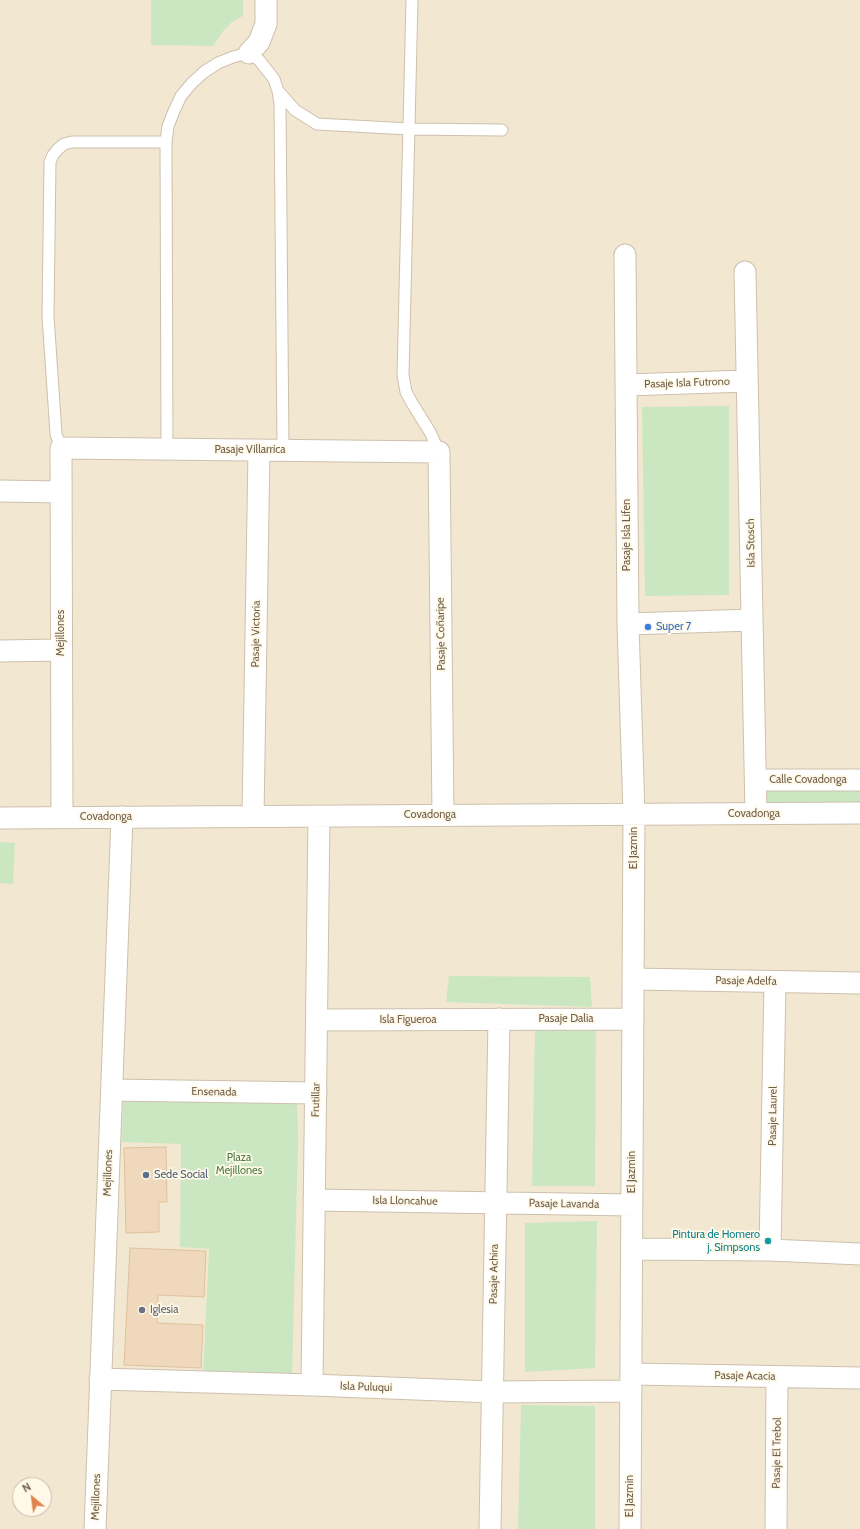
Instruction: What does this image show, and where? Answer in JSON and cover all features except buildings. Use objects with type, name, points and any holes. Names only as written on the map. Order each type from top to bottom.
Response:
[{"type":"street","points":[[249,53],[259,42],[266,24],[266,0]]},
{"type":"street","name":"Pasaje Isla Lifen","points":[[625,255],[628,624],[634,814]]},
{"type":"street","name":"Isla Stosch","points":[[745,272],[756,814]]},
{"type":"street","name":"Pasaje Isla Futrono","points":[[626,385],[747,381]]},
{"type":"street","name":"Pasaje Villarrica","points":[[61,448],[438,452]]},
{"type":"street","name":"Mejillones","points":[[61,448],[62,818]]},
{"type":"street","name":"Pasaje Victoria","points":[[253,816],[259,451]]},
{"type":"street","name":"Pasaje Coñaripe","points":[[438,452],[443,815]]},
{"type":"street","points":[[0,491],[60,492]]},
{"type":"street","points":[[628,624],[752,620]]},
{"type":"street","points":[[0,651],[61,650]]},
{"type":"street","name":"Calle Covadonga","points":[[756,780],[860,780]]},
{"type":"street","name":"Covadonga","points":[[0,818],[860,813]]},
{"type":"street","name":"El Jazmin","points":[[630,1529],[634,814]]},
{"type":"street","name":"Frutillar","points":[[312,1385],[319,816]]},
{"type":"street","name":"Mejillones","points":[[95,1529],[122,817]]},
{"type":"street","name":"Pasaje Adelfa","points":[[633,979],[860,983]]},
{"type":"street","name":"Pasaje Laurel","points":[[770,1250],[775,982]]},
{"type":"street","name":"Isla Figueroa","points":[[317,1020],[499,1019]]},
{"type":"street","name":"Pasaje Dalia","points":[[499,1019],[633,1019]]},
{"type":"street","name":"Pasaje Achira","points":[[490,1529],[499,1019]]},
{"type":"street","name":"Ensenada","points":[[112,1090],[316,1093]]},
{"type":"street","name":"Isla Lloncahue","points":[[314,1200],[496,1203]]},
{"type":"street","name":"Pasaje Lavanda","points":[[496,1203],[632,1205]]},
{"type":"street","points":[[632,1249],[770,1250],[860,1254]]},
{"type":"street","name":"Pasaje Acacia","points":[[631,1383],[778,1377],[860,1378]]},
{"type":"street","name":"Pasaje El Trebol","points":[[776,1529],[778,1377]]},
{"type":"street","name":"Isla Puluqui","points":[[100,1379],[492,1392],[631,1383]]},
{"type":"lane","points":[[412,0],[403,375],[406,392],[430,432],[438,452]]},
{"type":"lane","points":[[168,450],[166,142],[168,126],[182,96],[192,83],[204,72],[218,63],[249,53],[259,60],[274,79],[280,104],[283,450]]},
{"type":"lane","points":[[278,91],[295,110],[317,124],[409,129],[502,130]]},
{"type":"lane","points":[[61,448],[56,434],[48,316],[50,162],[58,149],[64,144],[72,142],[166,142]]},
{"type":"shaded area","points":[[0,0],[860,0],[860,1529],[0,1529]]},
{"type":"green space","points":[[151,0],[243,0],[243,16],[232,22],[223,31],[213,46],[151,45]]},
{"type":"green space","points":[[729,406],[729,595],[645,596],[642,407]]},
{"type":"green space","points":[[762,789],[860,790],[860,809],[763,808]]},
{"type":"green space","points":[[0,842],[15,843],[13,884],[0,883]]},
{"type":"green space","points":[[449,976],[590,977],[592,1007],[446,1002]]},
{"type":"green space","points":[[535,1029],[596,1029],[595,1186],[532,1186]]},
{"type":"green space","name":"Plaza Mejillones","points":[[123,1096],[297,1098],[298,1139],[292,1379],[203,1374],[209,1249],[180,1247],[181,1144],[122,1142]]},
{"type":"green space","points":[[597,1221],[595,1368],[525,1372],[525,1223]]},
{"type":"green space","points":[[521,1405],[595,1406],[595,1529],[518,1529]]},
{"type":"place","name":"Super 7","points":[[648,627]]},
{"type":"place","name":"Sede Social","points":[[146,1175]]},
{"type":"place","name":"Pintura de Homero j. Simpsons","points":[[768,1241]]},
{"type":"place","name":"Iglesia","points":[[142,1310]]}]
